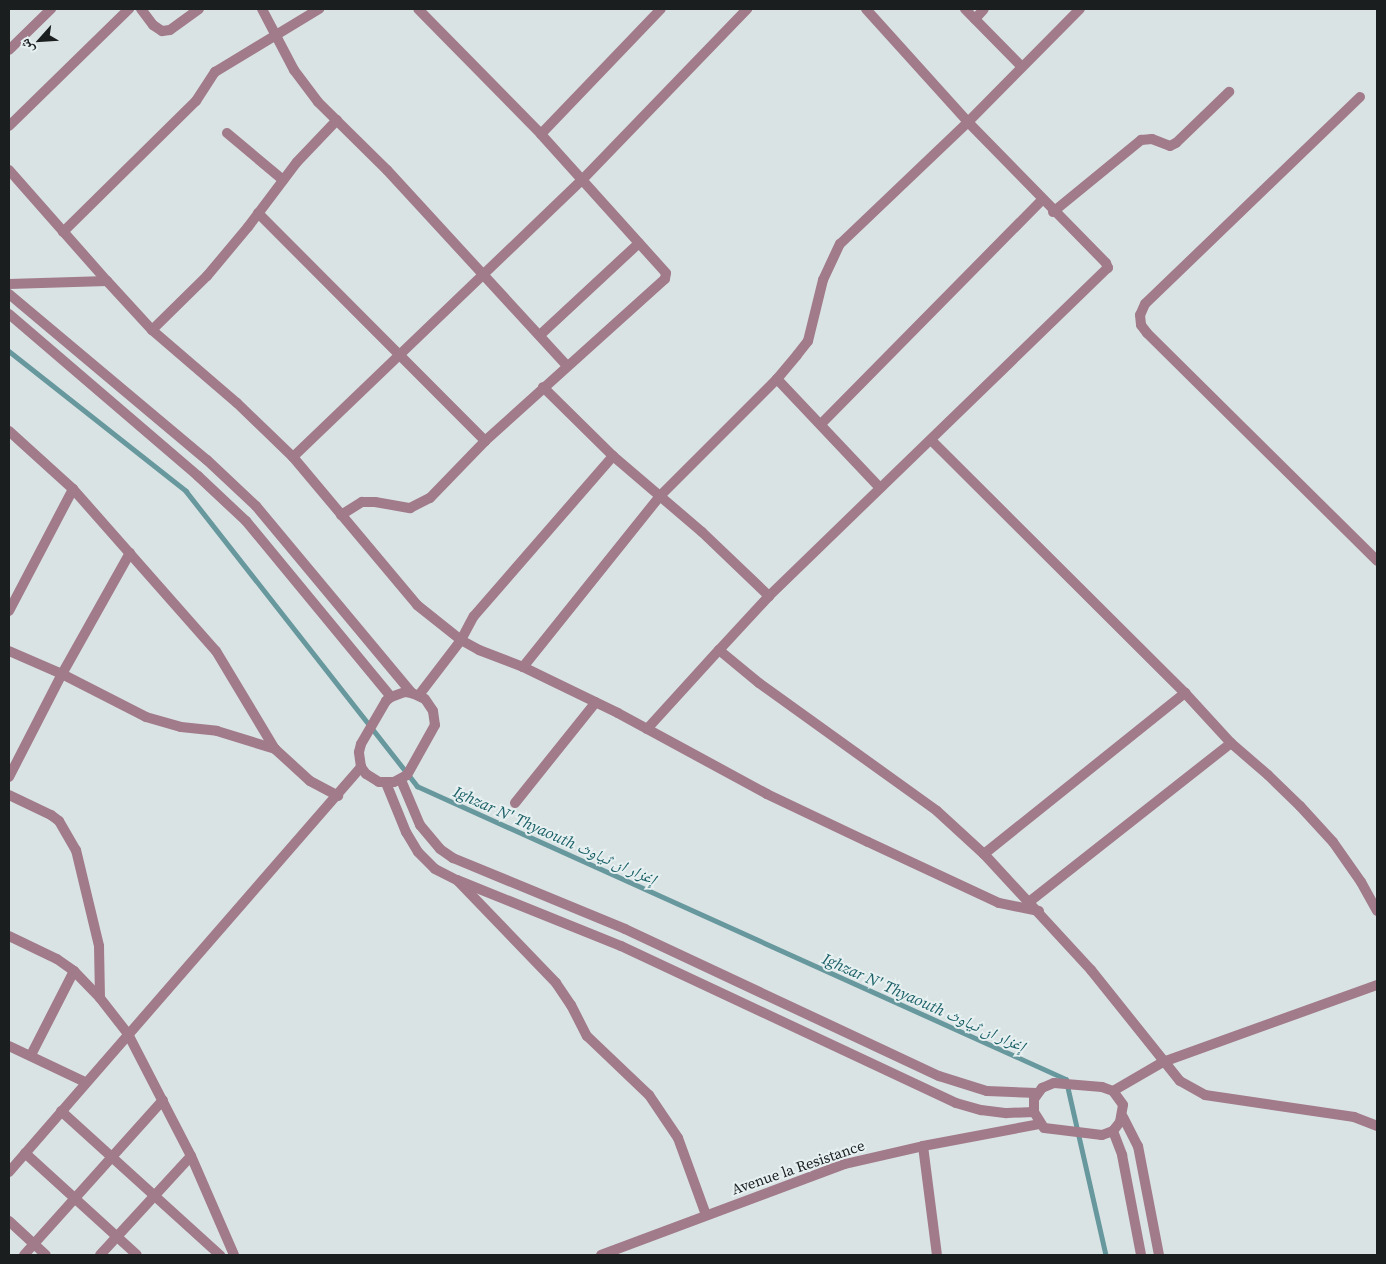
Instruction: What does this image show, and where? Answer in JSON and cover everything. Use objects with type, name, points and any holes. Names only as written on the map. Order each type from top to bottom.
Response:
[{"type":"street","points":[[9,50],[52,9]]},
{"type":"street","points":[[9,126],[129,9]]},
{"type":"street","points":[[141,9],[153,25],[162,31],[173,28],[199,9]]},
{"type":"street","points":[[262,9],[275,36],[306,87],[336,120],[387,170],[566,365]]},
{"type":"street","points":[[63,232],[196,101],[215,72],[319,9]]},
{"type":"street","points":[[341,515],[362,502],[375,502],[410,508],[422,504],[436,493],[485,441],[566,365],[665,279],[666,273],[541,134],[418,9]]},
{"type":"street","points":[[541,134],[661,9]]},
{"type":"street","points":[[293,457],[582,180],[747,9]]},
{"type":"street","points":[[647,729],[769,596],[1108,268],[1106,263],[1042,200],[968,122],[866,9]]},
{"type":"street","points":[[965,9],[1022,67]]},
{"type":"street","points":[[975,19],[984,9]]},
{"type":"street","points":[[523,667],[660,496],[777,379],[808,341],[823,280],[840,244],[968,122],[1080,9]]},
{"type":"street","points":[[1054,212],[1141,140],[1152,139],[1170,146],[1176,143],[1229,92]]},
{"type":"street","points":[[1360,96],[1145,304],[1140,314],[1141,325],[1147,333],[1377,561]]},
{"type":"street","points":[[152,330],[207,276],[283,180],[336,120]]},
{"type":"street","points":[[227,133],[283,180]]},
{"type":"street","points":[[9,170],[152,330],[231,397],[293,457],[417,605],[461,640],[479,650],[523,667],[596,702],[767,794],[979,894],[999,903],[1038,912]]},
{"type":"street","points":[[821,424],[1042,200]]},
{"type":"street","points":[[258,213],[485,441]]},
{"type":"street","points":[[540,335],[639,243]]},
{"type":"street","points":[[9,284],[107,281]]},
{"type":"street","points":[[9,294],[207,460],[256,506],[416,694]]},
{"type":"street","points":[[9,314],[198,476],[240,515],[268,546],[391,697]]},
{"type":"street","points":[[777,379],[880,488]]},
{"type":"street","points":[[543,387],[613,456],[702,532],[769,596]]},
{"type":"street","points":[[10,437],[73,489],[216,651],[275,749],[310,781],[338,796]]},
{"type":"street","points":[[931,440],[1185,693],[1231,743],[1268,775],[1333,842],[1361,882],[1377,911]]},
{"type":"street","points":[[416,694],[461,640],[474,616],[613,456]]},
{"type":"street","points":[[9,611],[73,489]]},
{"type":"street","points":[[9,777],[62,674],[130,553]]},
{"type":"street","points":[[719,650],[759,683],[937,811],[984,854],[1091,970],[1180,1081],[1205,1095],[1354,1117],[1377,1126]]},
{"type":"street","points":[[9,651],[62,674],[146,716],[181,727],[217,730],[275,749]]},
{"type":"street","points":[[405,692],[416,694],[425,699],[433,711],[435,725],[407,775],[401,780],[386,783],[372,779],[361,767],[359,752],[361,744],[386,701],[405,692]]},
{"type":"street","points":[[984,854],[1185,693]]},
{"type":"street","points":[[515,803],[596,702]]},
{"type":"street","points":[[1029,902],[1231,743]]},
{"type":"street","points":[[9,1172],[12,1162],[25,1153],[85,1082],[338,796],[361,767]]},
{"type":"street","points":[[401,780],[420,825],[440,849],[453,858],[624,929],[940,1076],[987,1091],[1037,1093],[1048,1084],[1054,1083],[1102,1087],[1113,1091],[1121,1100],[1123,1117],[1138,1146],[1159,1255]]},
{"type":"street","points":[[386,783],[406,832],[418,852],[435,869],[457,880],[621,946],[956,1103],[981,1110],[1007,1113],[1034,1112]]},
{"type":"street","points":[[9,795],[51,815],[59,822],[76,850],[99,946],[100,998]]},
{"type":"street","points":[[457,880],[556,983],[571,1004],[587,1036],[649,1095],[682,1146],[706,1215]]},
{"type":"street","points":[[9,936],[57,959],[74,971],[100,998],[128,1034],[191,1156],[234,1255]]},
{"type":"street","points":[[30,1055],[74,971]]},
{"type":"street","points":[[1113,1091],[1163,1062],[1377,985]]},
{"type":"street","points":[[9,1046],[85,1082]]},
{"type":"street","points":[[1037,1093],[1034,1112],[1039,1124],[1050,1130],[1102,1134],[1113,1131],[1123,1117]]},
{"type":"street","points":[[24,1255],[163,1100]]},
{"type":"street","points":[[61,1111],[220,1255]]},
{"type":"street","name":"Avenue la Resistance","points":[[601,1255],[845,1164],[923,1146],[1039,1124]]},
{"type":"street","points":[[1113,1131],[1122,1155],[1141,1255]]},
{"type":"street","points":[[923,1146],[937,1255]]},
{"type":"street","points":[[25,1153],[137,1255]]},
{"type":"street","points":[[100,1255],[191,1156]]},
{"type":"street","points":[[9,1222],[46,1255]]},
{"type":"waterway","name":"Ighzar N' Thyaouth إغزار ان ثياوث","points":[[9,351],[186,491],[417,786],[1066,1079],[1106,1255]]}]
